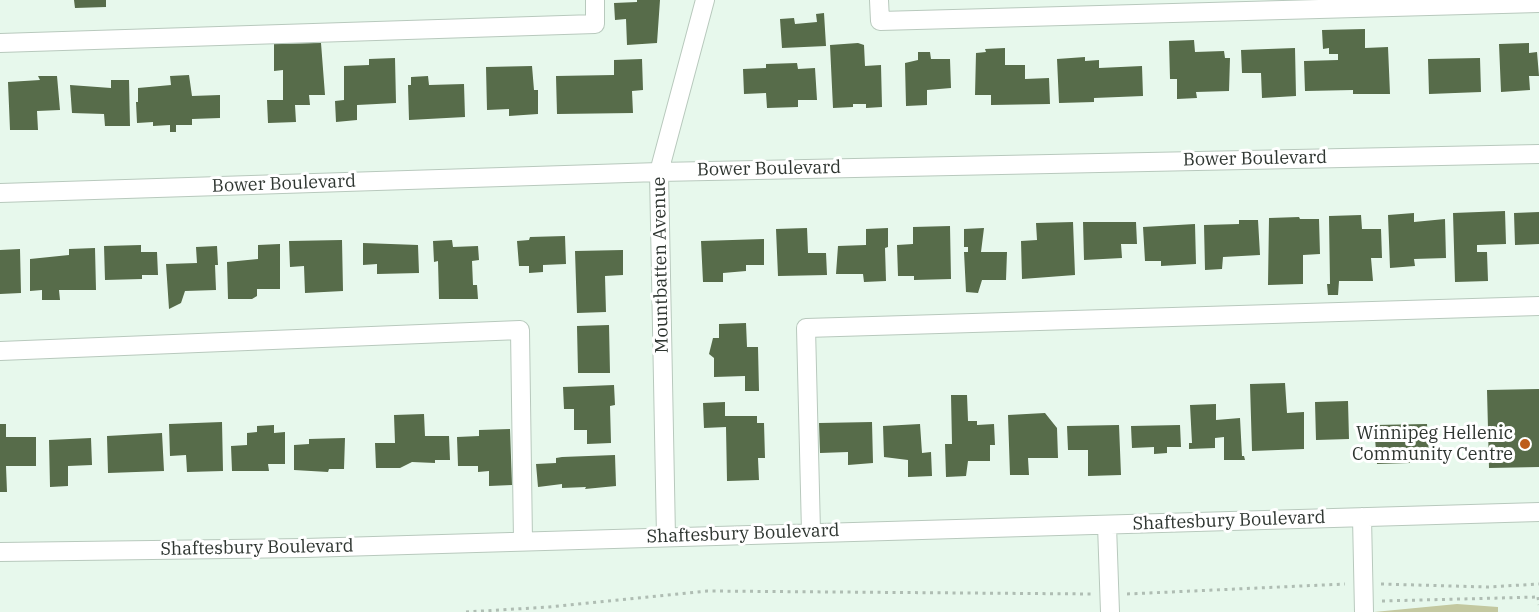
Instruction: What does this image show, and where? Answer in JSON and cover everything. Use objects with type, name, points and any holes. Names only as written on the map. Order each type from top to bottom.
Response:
[{"type":"street","points":[[0,43],[595,24],[595,0]]},
{"type":"street","name":"Mountbatten Avenue","points":[[666,537],[659,172],[705,0]]},
{"type":"street","points":[[879,0],[880,21],[1539,3]]},
{"type":"street","name":"Bower Boulevard","points":[[0,193],[659,172],[1539,154]]},
{"type":"street","points":[[812,532],[806,328],[1539,306]]},
{"type":"street","points":[[0,351],[520,330],[523,541]]},
{"type":"street","name":"Shaftesbury Boulevard","points":[[0,552],[523,541],[1539,512]]},
{"type":"street","name":"Shaftesbury Boulevard","points":[[1486,514],[1539,523]]},
{"type":"street","points":[[1362,517],[1365,599]]},
{"type":"street","points":[[1107,525],[1110,603]]},
{"type":"path","points":[[1365,599],[1539,584]]},
{"type":"path","points":[[466,612],[549,607],[707,591],[1110,603],[1164,595],[1365,599],[1538,597],[1539,605]]},
{"type":"green space","points":[[1457,604],[1498,607],[1498,612],[1374,612]]},
{"type":"building","points":[[74,0],[106,0],[106,7],[75,8]]},
{"type":"building","points":[[637,0],[660,0],[657,43],[627,45],[626,19],[615,20],[614,3],[637,2]]},
{"type":"building","points":[[824,13],[826,46],[782,48],[780,19],[794,18],[795,24],[817,22],[816,14]]},
{"type":"building","points":[[1365,29],[1365,48],[1388,47],[1390,94],[1353,94],[1353,90],[1305,91],[1304,61],[1338,60],[1338,54],[1329,54],[1329,48],[1323,49],[1322,30]]},
{"type":"building","points":[[1194,40],[1195,52],[1224,51],[1225,58],[1230,58],[1229,91],[1196,92],[1197,98],[1177,99],[1177,79],[1170,79],[1169,41]]},
{"type":"building","points":[[321,43],[325,95],[309,95],[310,105],[295,105],[296,122],[268,123],[267,100],[283,100],[283,70],[274,71],[274,44]]},
{"type":"building","points":[[858,43],[864,45],[865,66],[881,65],[882,107],[866,108],[866,104],[853,104],[853,107],[833,108],[830,45]]},
{"type":"building","points":[[1529,43],[1529,53],[1537,52],[1539,76],[1529,76],[1530,90],[1501,92],[1499,44]]},
{"type":"building","points":[[1005,48],[1005,65],[1025,65],[1025,79],[1049,78],[1050,104],[991,105],[991,95],[975,95],[976,53],[986,52],[985,49]]},
{"type":"building","points":[[1295,48],[1296,96],[1262,98],[1261,73],[1242,73],[1241,50]]},
{"type":"building","points":[[918,52],[930,52],[931,59],[950,59],[951,88],[927,90],[927,105],[906,106],[905,63],[918,60]]},
{"type":"building","points":[[1085,57],[1085,61],[1099,60],[1099,68],[1142,66],[1143,96],[1094,98],[1094,102],[1059,103],[1057,59]]},
{"type":"building","points":[[395,58],[396,103],[357,105],[357,120],[336,122],[335,101],[344,100],[344,66],[369,65],[369,59]]},
{"type":"building","points":[[1480,58],[1481,92],[1429,94],[1428,59]]},
{"type":"building","points":[[642,59],[643,90],[632,91],[633,113],[557,114],[556,76],[614,75],[614,60]]},
{"type":"building","points":[[797,63],[798,69],[815,68],[817,100],[798,100],[798,107],[767,108],[766,93],[744,94],[743,69],[766,68],[766,64]]},
{"type":"building","points":[[532,66],[534,90],[538,90],[538,114],[509,116],[509,109],[487,110],[486,67]]},
{"type":"building","points":[[189,75],[192,96],[220,95],[220,118],[192,119],[192,125],[176,125],[176,132],[170,132],[170,125],[153,126],[153,122],[137,123],[138,88],[171,85],[170,76]]},
{"type":"building","points":[[38,76],[57,76],[60,110],[37,111],[38,130],[10,130],[8,82],[40,80]]},
{"type":"building","points":[[428,76],[429,85],[464,84],[465,117],[409,120],[408,85],[411,85],[411,77]]},
{"type":"building","points":[[111,80],[129,80],[130,126],[105,126],[104,114],[72,113],[70,85],[111,88]]},
{"type":"building","points":[[1505,211],[1506,244],[1477,245],[1477,252],[1487,252],[1488,281],[1455,282],[1453,213]]},
{"type":"building","points":[[1539,212],[1539,244],[1515,245],[1514,213]]},
{"type":"building","points":[[1414,213],[1414,222],[1445,219],[1446,258],[1414,259],[1415,266],[1390,268],[1388,215]]},
{"type":"building","points":[[1361,215],[1362,229],[1381,229],[1382,258],[1371,258],[1373,281],[1339,281],[1338,295],[1328,295],[1327,284],[1330,284],[1329,216]]},
{"type":"building","points":[[1299,217],[1300,219],[1319,219],[1320,254],[1303,255],[1303,284],[1268,285],[1269,218]]},
{"type":"building","points":[[1239,220],[1258,220],[1260,255],[1223,257],[1222,269],[1205,270],[1204,225],[1239,224]]},
{"type":"building","points":[[1073,222],[1075,275],[1022,279],[1021,241],[1037,240],[1036,223]]},
{"type":"building","points":[[1083,222],[1136,222],[1137,244],[1121,244],[1122,258],[1084,260]]},
{"type":"building","points":[[1195,224],[1196,264],[1161,266],[1161,261],[1145,261],[1143,227]]},
{"type":"building","points":[[950,226],[951,279],[914,280],[914,276],[898,276],[897,245],[913,244],[913,227]]},
{"type":"building","points":[[807,228],[808,253],[826,253],[827,275],[778,276],[776,229]]},
{"type":"building","points":[[888,228],[888,247],[885,248],[886,281],[864,282],[863,274],[836,274],[838,246],[866,245],[866,229]]},
{"type":"building","points":[[984,228],[981,252],[1007,252],[1006,280],[982,280],[978,293],[966,292],[964,252],[968,252],[968,247],[964,247],[964,229]]},
{"type":"building","points":[[565,236],[566,264],[543,265],[543,272],[529,273],[529,266],[519,266],[517,241],[529,240],[530,237]]},
{"type":"building","points":[[764,239],[764,265],[746,265],[746,271],[723,273],[723,282],[703,282],[701,241]]},
{"type":"building","points":[[342,240],[343,291],[305,293],[304,266],[290,267],[289,241]]},
{"type":"building","points":[[452,240],[453,247],[478,246],[479,260],[472,261],[473,285],[477,285],[478,299],[439,299],[438,261],[434,262],[433,241]]},
{"type":"building","points":[[363,243],[418,245],[419,273],[377,274],[377,264],[363,265]]},
{"type":"building","points":[[280,244],[280,289],[257,289],[257,296],[252,299],[228,299],[227,262],[258,259],[258,245]]},
{"type":"building","points":[[141,245],[141,252],[157,252],[158,275],[142,275],[142,279],[105,280],[104,246]]},
{"type":"building","points":[[217,246],[216,290],[185,291],[181,303],[169,309],[166,264],[197,263],[196,247]]},
{"type":"building","points":[[95,248],[96,290],[59,290],[60,300],[42,300],[42,290],[30,291],[30,259],[69,255],[69,249]]},
{"type":"building","points":[[20,249],[21,293],[0,294],[0,250]]},
{"type":"building","points":[[623,250],[623,275],[605,276],[606,312],[577,313],[575,251]]},
{"type":"building","points":[[746,323],[747,347],[758,347],[759,391],[745,391],[745,376],[714,377],[714,358],[709,354],[713,338],[719,338],[719,324]]},
{"type":"building","points":[[609,325],[610,373],[578,373],[577,326]]},
{"type":"building","points":[[1285,383],[1287,413],[1304,412],[1304,449],[1252,451],[1250,384]]},
{"type":"building","points":[[614,385],[615,405],[610,406],[611,443],[587,444],[587,430],[574,430],[574,409],[564,409],[563,387]]},
{"type":"building","points":[[1539,389],[1539,467],[1489,468],[1487,390]]},
{"type":"building","points":[[951,395],[967,395],[968,421],[977,421],[977,425],[994,424],[995,445],[990,445],[990,461],[968,461],[966,476],[946,477],[945,444],[952,444]]},
{"type":"building","points":[[1348,401],[1349,439],[1316,440],[1315,402]]},
{"type":"building","points":[[725,402],[725,416],[757,416],[757,423],[764,423],[765,458],[758,458],[759,480],[727,481],[726,427],[704,428],[703,403]]},
{"type":"building","points":[[1216,404],[1216,420],[1240,418],[1242,456],[1245,460],[1224,460],[1224,437],[1215,438],[1215,448],[1189,449],[1189,443],[1192,443],[1190,405]]},
{"type":"building","points":[[1045,413],[1057,428],[1058,458],[1028,458],[1029,475],[1010,475],[1008,415]]},
{"type":"building","points":[[424,414],[425,436],[449,436],[450,460],[435,460],[435,463],[412,462],[400,468],[376,468],[375,443],[395,443],[394,415]]},
{"type":"building","points":[[222,422],[223,471],[187,472],[186,455],[170,456],[169,424]]},
{"type":"building","points":[[872,422],[873,463],[848,465],[848,452],[820,453],[819,423]]},
{"type":"building","points":[[0,424],[6,424],[6,437],[36,437],[36,466],[6,466],[7,492],[0,492]]},
{"type":"building","points":[[920,424],[922,453],[931,452],[932,476],[908,477],[908,460],[884,457],[883,426]]},
{"type":"building","points":[[1427,424],[1429,455],[1410,455],[1410,463],[1377,464],[1374,425]]},
{"type":"building","points":[[274,425],[274,433],[285,432],[285,464],[268,464],[269,471],[232,471],[231,446],[247,445],[247,433],[257,432],[257,426]]},
{"type":"building","points":[[1119,425],[1121,475],[1088,476],[1088,450],[1068,450],[1067,426]]},
{"type":"building","points":[[1180,425],[1181,447],[1167,447],[1167,453],[1154,454],[1154,447],[1132,448],[1131,426]]},
{"type":"building","points":[[510,429],[512,485],[489,486],[489,471],[478,472],[478,466],[458,466],[457,437],[479,436],[479,430]]},
{"type":"building","points":[[162,433],[164,471],[108,473],[107,436]]},
{"type":"building","points":[[91,438],[92,465],[68,466],[68,486],[50,487],[49,440]]},
{"type":"building","points":[[345,438],[344,469],[329,469],[328,472],[294,470],[294,445],[309,444],[309,439]]},
{"type":"building","points":[[615,455],[616,486],[585,489],[586,487],[562,488],[562,484],[538,487],[536,464],[556,463],[556,458],[562,457]]},
{"type":"place","name":"Winnipeg Hellenic Community Centre","points":[[1525,444]]}]
